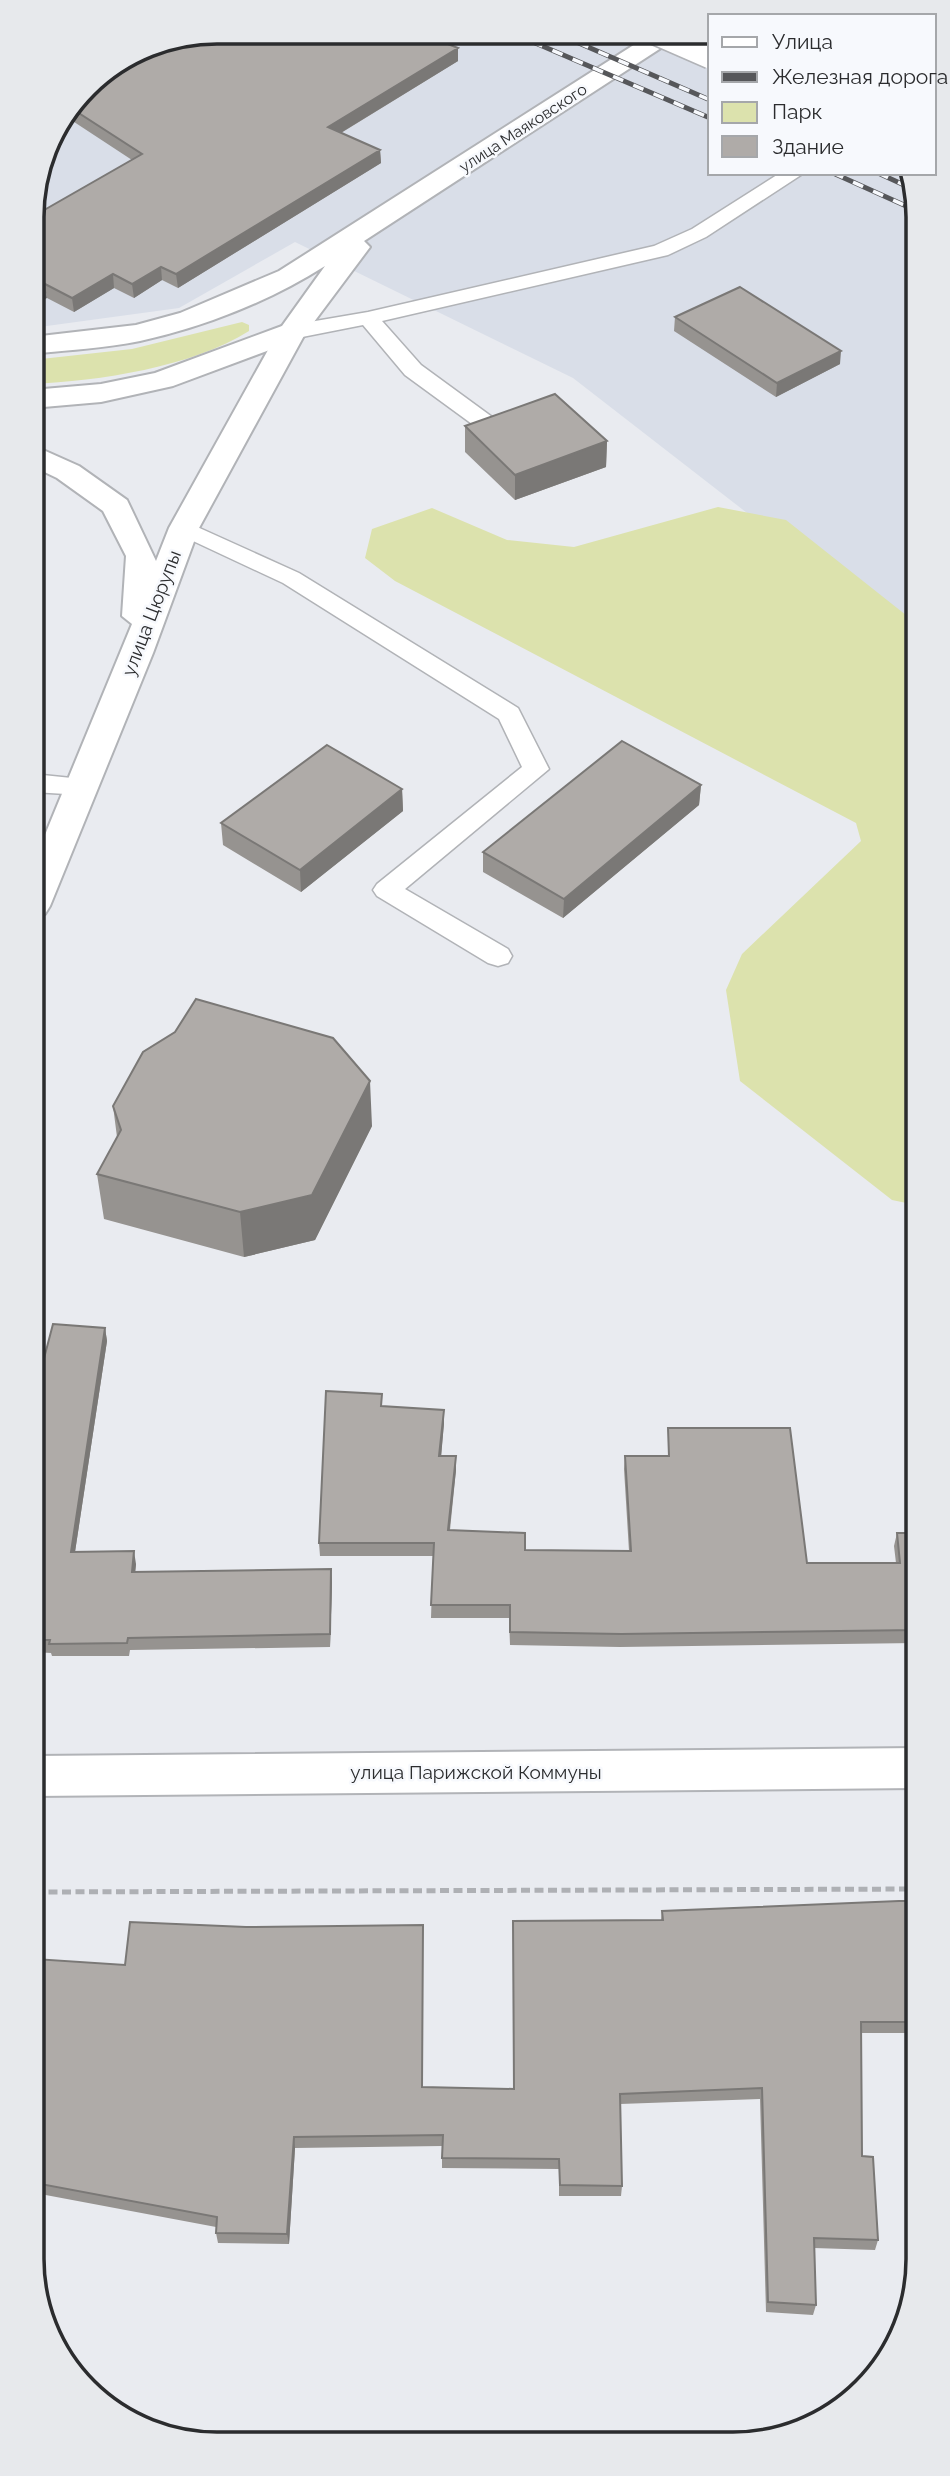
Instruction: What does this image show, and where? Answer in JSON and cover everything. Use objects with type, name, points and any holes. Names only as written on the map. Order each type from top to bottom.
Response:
[{"type":"main road","name":"улица Маяковского","points":[[378,222],[654,44]]},
{"type":"main road","name":"улица Цюрупы","points":[[44,879],[184,528],[292,332],[332,274],[378,222]]},
{"type":"main road","points":[[44,345],[137,333],[190,319],[289,277],[378,222]]},
{"type":"main road","points":[[44,398],[102,393],[163,380],[292,332]]},
{"type":"main road","points":[[44,460],[68,472],[116,506],[141,556],[136,653]]},
{"type":"main road","name":"улица Парижской Коммуны","points":[[44,1776],[906,1768]]},
{"type":"lane","points":[[678,44],[708,57]]},
{"type":"lane","points":[[292,332],[368,318],[661,250],[699,233],[791,175]]},
{"type":"lane","points":[[368,318],[413,370],[491,427]]},
{"type":"lane","points":[[184,528],[291,578],[509,714],[536,769],[386,890],[498,956]]},
{"type":"lane","points":[[44,784],[82,786]]},
{"type":"path","points":[[44,1892],[906,1889]]},
{"type":"shaded area","points":[[216,44],[708,44],[708,175],[901,175],[906,216],[906,636],[573,378],[295,242],[179,308],[44,326],[44,205],[47,183],[57,150],[73,120],[94,94],[120,73],[150,57],[183,47]]},
{"type":"green space","points":[[242,322],[249,325],[249,331],[226,343],[173,363],[86,380],[44,383],[44,359],[132,349]]},
{"type":"green space","points":[[718,507],[786,520],[906,615],[906,1203],[892,1200],[740,1081],[726,990],[742,954],[861,841],[856,823],[395,581],[365,558],[372,529],[432,508],[507,540],[574,547]]},
{"type":"building","points":[[216,44],[448,44],[458,48],[328,127],[380,150],[176,274],[161,267],[132,284],[113,274],[72,298],[44,285],[44,210],[142,154],[79,113],[94,94],[120,73],[161,53],[194,45]]},
{"type":"building","points":[[740,287],[841,351],[777,383],[675,317]]},
{"type":"building","points":[[555,394],[607,441],[515,475],[465,426]]},
{"type":"building","points":[[622,741],[701,785],[564,899],[483,852]]},
{"type":"building","points":[[327,745],[402,789],[300,870],[221,823]]},
{"type":"building","points":[[196,999],[333,1038],[370,1081],[312,1195],[240,1212],[97,1174],[121,1130],[113,1106],[143,1052],[175,1032]]},
{"type":"building","points":[[53,1324],[105,1328],[71,1552],[134,1551],[132,1572],[331,1569],[330,1634],[128,1638],[127,1643],[49,1644],[50,1640],[44,1640],[44,1358]]},
{"type":"building","points":[[326,1391],[382,1394],[381,1406],[444,1410],[439,1456],[456,1456],[448,1530],[525,1533],[525,1550],[631,1551],[625,1456],[669,1456],[668,1428],[790,1428],[807,1563],[900,1563],[897,1533],[906,1533],[906,1630],[621,1634],[510,1632],[510,1605],[431,1605],[434,1543],[319,1543]]},
{"type":"building","points":[[906,1901],[906,2022],[861,2022],[862,2156],[873,2157],[878,2240],[814,2238],[816,2305],[768,2302],[762,2088],[620,2094],[622,2186],[560,2185],[559,2159],[442,2158],[443,2135],[294,2137],[287,2234],[216,2233],[217,2217],[44,2185],[44,1960],[125,1965],[130,1922],[246,1927],[423,1925],[422,2087],[514,2089],[513,1921],[663,1920],[662,1911]]},
{"type":"railway","points":[[538,44],[708,117]]},
{"type":"railway","points":[[581,44],[708,99]]},
{"type":"railway","points":[[837,175],[906,206]]},
{"type":"railway","points":[[882,175],[903,184]]}]
